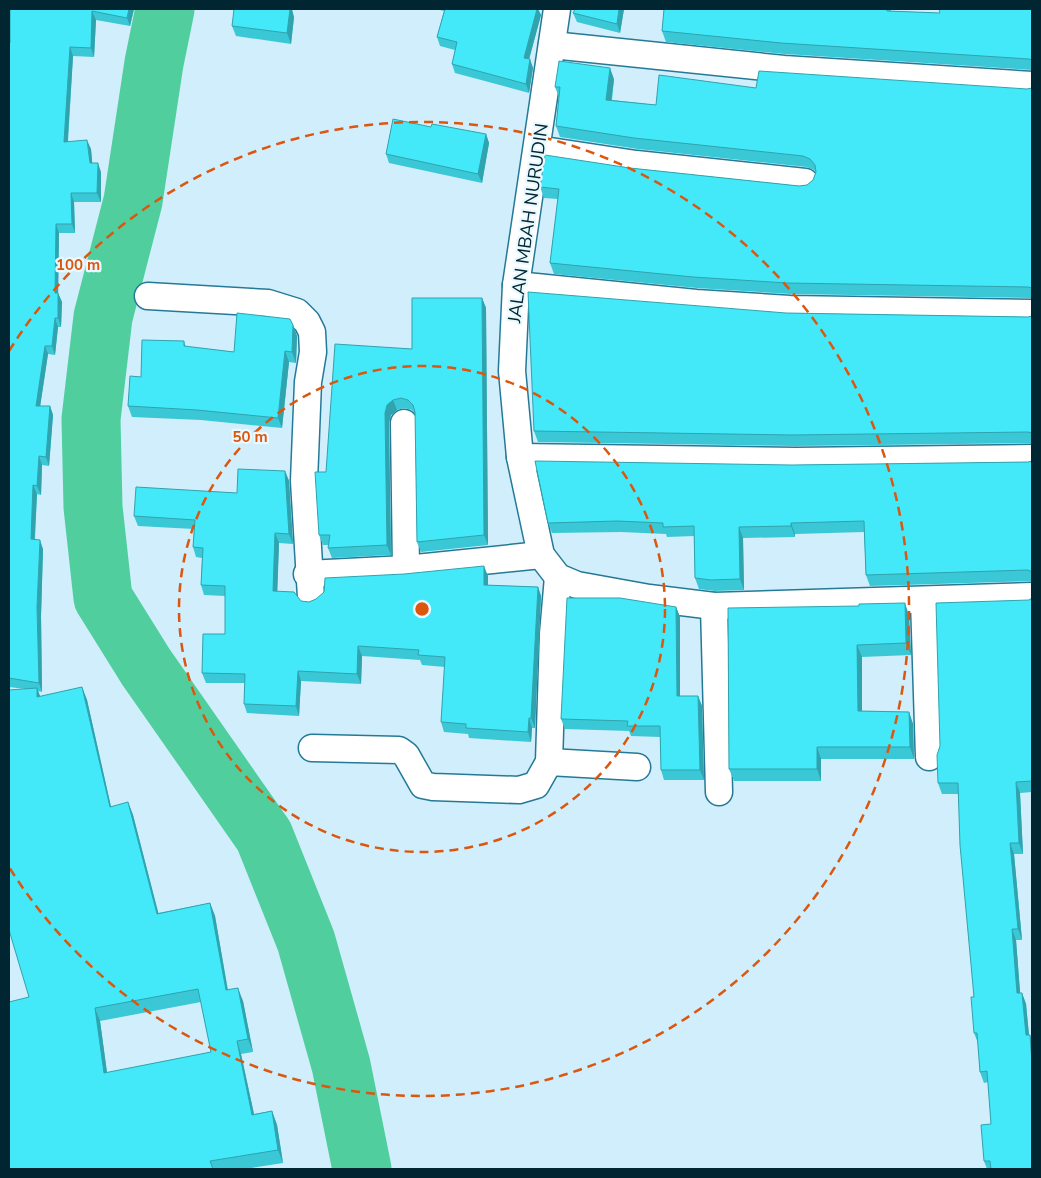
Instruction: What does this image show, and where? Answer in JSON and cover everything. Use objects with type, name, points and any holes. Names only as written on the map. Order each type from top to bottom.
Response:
[{"type":"street","name":"JALAN MBAH NURUDIN","points":[[541,555],[520,457],[512,371],[516,285],[538,149],[557,9]]},
{"type":"street","points":[[552,45],[784,69],[1032,85]]},
{"type":"street","points":[[538,149],[636,164],[804,182]]},
{"type":"street","points":[[516,285],[696,303],[780,308],[1032,313]]},
{"type":"street","points":[[148,296],[268,303],[297,312],[307,322],[312,332],[313,352],[308,382],[304,481],[309,586],[406,569],[541,555],[558,577],[592,589],[714,606],[1032,596]]},
{"type":"street","points":[[404,423],[406,569]]},
{"type":"street","points":[[520,457],[796,461],[1032,458]]},
{"type":"street","points":[[312,748],[399,750],[406,755],[423,784],[433,786],[527,790],[536,785],[549,762],[558,577]]},
{"type":"street","points":[[924,600],[929,757]]},
{"type":"street","points":[[714,606],[719,792]]},
{"type":"street","points":[[549,762],[636,767]]},
{"type":"building","points":[[10,9],[129,9],[127,18],[92,11],[91,48],[70,47],[64,142],[87,140],[90,163],[98,163],[97,193],[71,193],[72,224],[56,224],[55,293],[58,293],[58,318],[55,318],[52,346],[45,346],[36,406],[50,406],[46,457],[39,456],[37,486],[33,485],[31,539],[40,540],[37,607],[39,683],[9,678]]},
{"type":"building","points":[[234,9],[290,9],[287,33],[232,26]]},
{"type":"building","points":[[445,9],[537,9],[524,58],[530,59],[526,84],[452,64],[457,42],[437,37]]},
{"type":"building","points":[[575,9],[619,9],[617,24],[573,13]]},
{"type":"building","points":[[664,9],[887,9],[887,11],[940,13],[939,9],[1032,9],[1032,60],[781,43],[662,31]]},
{"type":"building","points":[[559,61],[610,68],[606,100],[656,105],[659,75],[756,88],[759,71],[1032,88],[1032,288],[787,283],[693,277],[550,263],[559,189],[540,187],[545,155],[630,168],[799,186],[807,185],[813,180],[816,172],[815,165],[810,159],[803,156],[634,138],[556,126],[560,87],[555,87]]},
{"type":"building","points":[[393,119],[431,127],[432,124],[486,134],[478,174],[386,154]]},
{"type":"building","points":[[528,292],[786,313],[1032,316],[1032,433],[792,435],[534,431]]},
{"type":"building","points":[[412,298],[482,298],[484,535],[417,542],[415,412],[413,405],[408,400],[401,398],[393,400],[387,405],[385,413],[387,545],[328,548],[330,535],[319,535],[315,472],[326,472],[335,344],[412,349]]},
{"type":"building","points":[[237,313],[290,319],[293,325],[292,352],[285,351],[278,418],[197,410],[128,406],[130,376],[141,377],[142,340],[184,341],[184,346],[234,352]]},
{"type":"building","points":[[535,461],[792,465],[1032,461],[1032,572],[1028,570],[866,575],[864,521],[791,523],[791,526],[739,527],[740,579],[711,580],[695,578],[694,526],[663,527],[663,523],[617,521],[548,523]]},
{"type":"building","points":[[238,469],[285,471],[289,534],[275,533],[273,591],[294,592],[301,601],[309,602],[324,592],[325,578],[404,574],[484,566],[484,585],[538,587],[531,718],[529,718],[528,732],[466,728],[466,724],[441,722],[445,657],[418,655],[419,650],[358,646],[357,674],[298,671],[296,706],[244,704],[245,674],[202,673],[203,634],[225,634],[225,586],[201,585],[203,548],[193,547],[195,520],[134,516],[136,487],[237,493]]},
{"type":"building","points":[[567,598],[620,598],[676,607],[677,696],[698,696],[700,770],[661,770],[660,726],[627,726],[628,721],[561,719]]},
{"type":"building","points":[[1032,598],[1032,781],[1016,782],[1019,843],[1010,843],[1018,929],[1012,929],[1017,993],[1022,993],[1026,1035],[1030,1035],[1032,1063],[1032,1169],[991,1169],[990,1161],[984,1161],[981,1125],[991,1124],[987,1071],[980,1072],[977,1033],[974,1033],[971,997],[974,997],[960,845],[958,783],[938,783],[937,755],[940,746],[936,603],[1029,600]]},
{"type":"building","points":[[905,603],[906,643],[857,645],[858,711],[909,712],[910,747],[817,747],[817,769],[729,769],[728,608],[859,606],[859,604]]},
{"type":"building","points":[[82,687],[110,807],[128,802],[157,914],[210,903],[226,990],[238,988],[248,1039],[237,1041],[252,1115],[272,1111],[278,1150],[210,1161],[213,1169],[9,1169],[9,1002],[29,997],[9,930],[9,690],[37,688],[37,697]],"holes":[[[198,989],[211,1052],[104,1073],[95,1008]]]},
{"type":"waterway","points":[[165,9],[154,63],[133,201],[103,317],[91,419],[93,507],[103,598],[146,667],[264,836],[306,941],[341,1065],[362,1169]]}]
